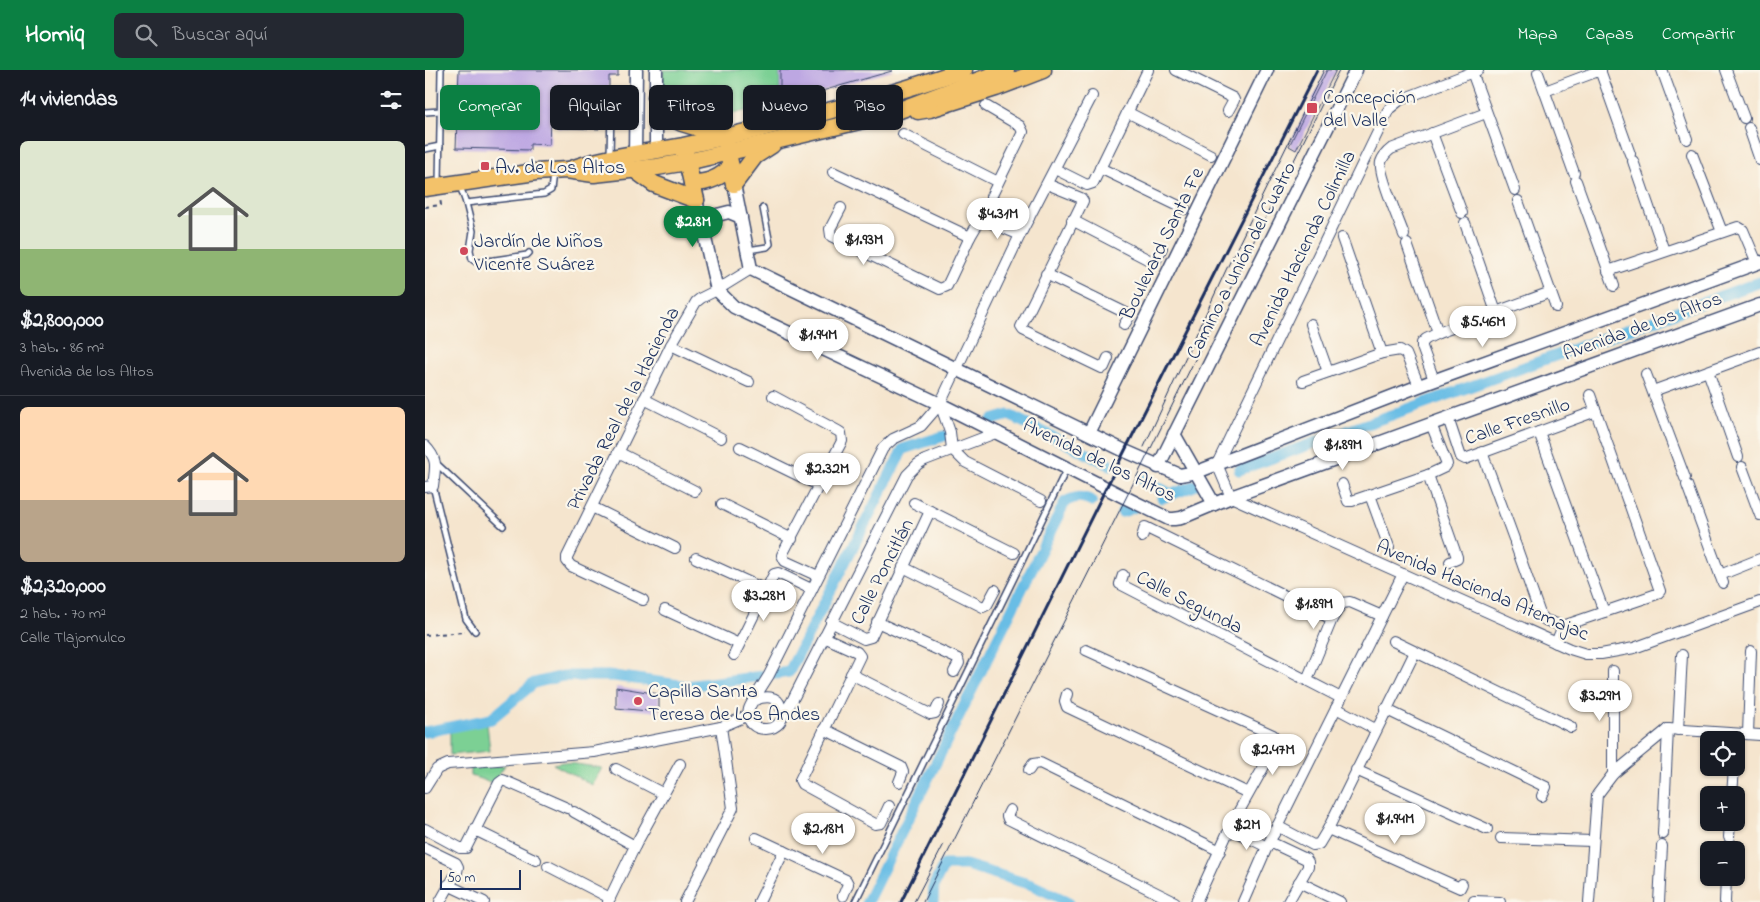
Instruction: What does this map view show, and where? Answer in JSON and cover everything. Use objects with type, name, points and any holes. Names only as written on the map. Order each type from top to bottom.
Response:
[{"type":"main road","points":[[903,85],[938,70]]},
{"type":"main road","points":[[903,90],[964,70]]},
{"type":"main road","points":[[903,109],[1006,70]]},
{"type":"main road","points":[[903,113],[930,110],[1043,70]]},
{"type":"main road","points":[[635,162],[656,150],[683,146],[836,110]]},
{"type":"main road","points":[[432,187],[560,171],[594,174],[610,165],[635,162],[657,167],[687,162],[729,159],[777,141],[836,127]]},
{"type":"main road","points":[[705,130],[725,136]]},
{"type":"main road","points":[[725,136],[734,184]]},
{"type":"main road","points":[[734,184],[755,156],[777,141]]},
{"type":"main road","points":[[683,146],[697,200]]},
{"type":"main road","points":[[656,150],[657,167]]},
{"type":"main road","points":[[692,183],[703,183],[725,174],[729,159]]},
{"type":"main road","points":[[635,162],[643,177],[654,184],[697,200]]},
{"type":"street","points":[[635,162],[636,70]]},
{"type":"street","points":[[656,70],[656,85]]},
{"type":"street","points":[[1055,169],[1087,185],[1093,183],[1149,70]]},
{"type":"street","points":[[1176,70],[1233,98],[1234,100],[1228,111]]},
{"type":"street","name":"Boulevard Santa Fe","points":[[1089,433],[1267,70]]},
{"type":"street","name":"Camino a Unión del Cuatro","points":[[1158,466],[1356,70]]},
{"type":"street","points":[[1545,91],[1600,70],[1664,251]]},
{"type":"street","points":[[1662,70],[1687,139]]},
{"type":"street","points":[[1726,70],[1744,118]]},
{"type":"street","points":[[1475,71],[1486,113],[1515,190]]},
{"type":"street","name":"Avenida Hacienda Colimilla","points":[[1217,464],[1389,108],[1400,100],[1475,71]]},
{"type":"street","points":[[1538,73],[1614,286]]},
{"type":"street","points":[[998,432],[918,464],[907,475],[779,724],[764,730],[756,727],[749,715],[750,707],[883,448],[893,439],[921,426],[940,404],[1020,235],[1092,96]]},
{"type":"street","points":[[987,106],[1020,126],[1023,130],[1023,134],[998,182],[991,200],[992,203],[1029,218]]},
{"type":"street","points":[[1127,112],[1211,155]]},
{"type":"street","points":[[1438,333],[1381,168],[1383,158],[1391,149],[1486,113]]},
{"type":"street","points":[[1749,128],[1760,160]]},
{"type":"street","points":[[656,130],[656,150]]},
{"type":"street","points":[[1432,133],[1462,213]]},
{"type":"street","points":[[903,134],[998,182]]},
{"type":"street","points":[[1692,154],[1722,232]]},
{"type":"street","points":[[1100,168],[1185,209]]},
{"type":"street","points":[[833,172],[970,237]]},
{"type":"street","points":[[734,184],[751,269]]},
{"type":"street","points":[[1047,184],[1082,199],[1083,202],[1072,220],[1021,327],[1023,330],[1102,368],[1108,358]]},
{"type":"street","points":[[697,200],[717,290]]},
{"type":"street","points":[[1518,201],[1556,308]]},
{"type":"street","points":[[841,208],[830,229],[831,236],[940,289],[946,288],[970,237],[981,220],[1020,235]]},
{"type":"street","points":[[702,227],[709,217],[729,212],[741,217]]},
{"type":"street","points":[[1072,220],[1151,261],[1156,260],[1162,248]]},
{"type":"street","points":[[1465,223],[1496,312]]},
{"type":"street","points":[[1608,271],[1738,227],[1742,228],[1759,263]]},
{"type":"street","points":[[1342,238],[1382,353]]},
{"type":"street","name":"Avenida de los Altos","points":[[751,269],[1089,433],[1180,475],[1197,472],[1434,380],[1759,263]]},
{"type":"street","name":"Privada Real de la Hacienda","points":[[643,600],[571,566],[567,561],[567,557],[671,344],[696,302],[751,269]]},
{"type":"street","points":[[1047,274],[1128,314],[1129,318],[1124,325]]},
{"type":"street","name":"Avenida de los Altos","points":[[717,290],[734,307],[998,432],[1169,519],[1181,518],[1231,497],[1760,305]]},
{"type":"street","points":[[1434,380],[1423,350],[1422,343],[1427,339],[1438,333],[1551,292]]},
{"type":"street","points":[[1311,324],[1328,372]]},
{"type":"street","points":[[671,344],[749,382]]},
{"type":"street","points":[[1303,381],[1382,353],[1397,350],[1405,352],[1419,386]]},
{"type":"street","points":[[1653,391],[1760,352]]},
{"type":"street","points":[[1708,371],[1738,457]]},
{"type":"street","points":[[1647,374],[1722,579],[1760,559]]},
{"type":"street","points":[[1483,452],[1540,614],[1545,620],[1563,626],[1657,594],[1660,591],[1590,394]]},
{"type":"street","points":[[773,396],[841,433],[842,441],[782,555],[783,560],[818,576]]},
{"type":"street","points":[[644,399],[721,438]]},
{"type":"street","points":[[940,404],[950,432],[952,449],[965,462],[1041,500]]},
{"type":"street","name":"Calle Fresnillo","points":[[1447,418],[1463,459],[1468,459],[1596,411]]},
{"type":"street","points":[[1342,484],[1348,501],[1352,502],[1427,475],[1447,465],[1431,424]]},
{"type":"street","points":[[1539,432],[1604,612]]},
{"type":"street","points":[[1174,434],[1215,504]]},
{"type":"street","points":[[425,446],[434,457],[436,463],[429,486]]},
{"type":"street","points":[[740,447],[818,484]]},
{"type":"street","points":[[618,452],[695,491]]},
{"type":"street","points":[[1217,464],[1231,497]]},
{"type":"street","points":[[1743,467],[1760,515]]},
{"type":"street","points":[[1427,475],[1457,557],[1457,559],[1450,562]]},
{"type":"street","points":[[1370,496],[1389,547]]},
{"type":"street","name":"Avenida Hacienda Atemajac","points":[[1231,497],[1556,643],[1586,654],[1601,654],[1634,648],[1760,602]]},
{"type":"street","points":[[913,502],[1014,553]]},
{"type":"street","points":[[722,504],[791,539]]},
{"type":"street","points":[[592,507],[675,548]]},
{"type":"street","name":"Calle Poncitlán","points":[[831,622],[867,639],[871,636],[930,511]]},
{"type":"street","points":[[1142,537],[1145,527],[1332,619]]},
{"type":"street","points":[[696,558],[766,590]]},
{"type":"street","points":[[903,567],[983,607],[987,605],[995,590]]},
{"type":"street","points":[[734,655],[775,573],[811,589]]},
{"type":"street","points":[[1243,902],[1272,837],[1403,574]]},
{"type":"street","name":"Calle Segunda","points":[[1123,575],[1120,584],[1307,680]]},
{"type":"street","points":[[1341,698],[1307,680],[1332,619],[1342,602],[1347,601],[1382,616]]},
{"type":"street","points":[[665,610],[739,644]]},
{"type":"street","points":[[877,622],[958,659],[959,663],[954,672]]},
{"type":"street","points":[[1556,643],[1563,626]]},
{"type":"street","points":[[824,637],[860,654],[860,658],[800,780],[802,784],[876,824],[881,823],[889,806]]},
{"type":"street","points":[[1393,641],[1571,727]]},
{"type":"street","points":[[1086,650],[1267,732],[1276,739],[1276,745],[1239,810],[1240,816],[1307,860],[1308,866],[1288,902]]},
{"type":"street","points":[[1748,734],[1751,651]]},
{"type":"street","points":[[1196,902],[1227,834],[1233,831],[1315,845],[1319,844],[1415,652]]},
{"type":"street","points":[[1663,834],[1682,655]]},
{"type":"street","points":[[1613,670],[1613,774]]},
{"type":"street","points":[[851,674],[930,714],[935,712],[939,704]]},
{"type":"street","points":[[1067,694],[1065,703],[1067,707],[1248,793]]},
{"type":"street","points":[[755,700],[764,696],[777,700],[781,707],[782,717]]},
{"type":"street","points":[[1336,708],[1375,730]]},
{"type":"street","points":[[1385,709],[1546,787],[1542,796]]},
{"type":"street","points":[[425,788],[437,769],[448,764],[594,752],[721,727],[749,715]]},
{"type":"street","points":[[685,902],[733,808],[721,727]]},
{"type":"street","points":[[1589,902],[1592,841],[1597,795],[1613,774],[1673,729],[1700,732]]},
{"type":"street","points":[[824,730],[901,766],[903,772],[899,782]]},
{"type":"street","points":[[1745,735],[1760,735]]},
{"type":"street","points":[[1029,770],[1035,763],[1040,763],[1220,851]]},
{"type":"street","points":[[548,866],[609,900],[635,846],[680,764]]},
{"type":"street","points":[[616,769],[663,794]]},
{"type":"street","points":[[1356,770],[1487,830]]},
{"type":"street","points":[[425,829],[463,849],[467,847],[499,783],[503,780],[570,810],[635,846]]},
{"type":"street","points":[[1010,810],[1007,815],[1008,819],[1175,902]]},
{"type":"street","points":[[1328,828],[1460,888],[1462,884]]},
{"type":"street","points":[[475,830],[536,860]]},
{"type":"street","points":[[1729,831],[1729,838]]},
{"type":"street","points":[[756,838],[846,880],[848,884],[843,896]]},
{"type":"street","points":[[1501,838],[1592,841]]},
{"type":"street","points":[[1659,902],[1662,846]]},
{"type":"street","points":[[425,848],[457,865],[457,872],[440,902]]},
{"type":"street","points":[[759,902],[784,851]]},
{"type":"street","points":[[1299,882],[1340,902]]},
{"type":"street","points":[[449,885],[484,902]]},
{"type":"street","points":[[1725,902],[1726,886]]},
{"type":"street","points":[[1474,901],[1500,902]]},
{"type":"lane","points":[[441,70],[441,85]]},
{"type":"lane","points":[[425,112],[440,111]]},
{"type":"lane","points":[[432,187],[440,146],[440,130]]},
{"type":"lane","points":[[610,165],[611,130]]},
{"type":"lane","points":[[425,149],[440,146]]},
{"type":"lane","points":[[466,203],[547,193],[551,190],[560,171]]},
{"type":"lane","points":[[459,184],[473,231],[472,259],[476,262],[481,262],[527,255],[529,252]]},
{"type":"lane","points":[[747,250],[767,247],[771,244],[763,208]]},
{"type":"lane","points":[[436,463],[503,526]]},
{"type":"lane","points":[[855,902],[1067,468]]},
{"type":"lane","points":[[429,486],[467,619],[475,631]]},
{"type":"path","points":[[425,207],[441,205]]},
{"type":"path","points":[[425,635],[475,631]]},
{"type":"green space","points":[[663,70],[780,70],[780,85],[743,85],[743,111],[733,114],[733,85],[663,85]]},
{"type":"green space","points":[[487,724],[490,751],[450,755],[450,731]]},
{"type":"green space","points":[[563,762],[602,768],[592,785],[553,764]]},
{"type":"green space","points":[[505,765],[493,783],[471,776],[471,768]]},
{"type":"building","points":[[459,70],[618,70],[618,76],[609,76],[609,85],[550,85],[550,145],[530,144],[530,150],[456,148],[457,130],[540,130],[540,85],[458,85]]},
{"type":"building","points":[[780,70],[892,70],[843,85],[836,85],[836,87],[826,90],[826,85],[780,85]]},
{"type":"building","name":"Concepción del Valle","points":[[1327,70],[1336,70],[1296,150],[1289,146]]},
{"type":"building","name":"Capilla Santa Teresa de Los Andes","points":[[616,687],[659,694],[659,712],[616,708]]},
{"type":"waterway","points":[[1239,470],[1760,282]]},
{"type":"waterway","points":[[992,420],[1009,415],[1110,465]]},
{"type":"waterway","points":[[776,674],[789,672],[903,449],[944,436]]},
{"type":"waterway","points":[[1142,479],[1171,494]]},
{"type":"waterway","points":[[1162,498],[1194,486]]},
{"type":"waterway","points":[[867,902],[1065,502],[1079,497],[1092,501]]},
{"type":"waterway","points":[[1122,512],[1133,508]]},
{"type":"waterway","points":[[425,732],[491,719],[534,683],[563,676],[614,676],[687,686],[762,676]]},
{"type":"waterway","points":[[933,902],[934,885],[944,865],[966,865],[1032,885],[1069,902]]},
{"type":"tram line","points":[[1144,447],[1226,270],[1324,70]]},
{"type":"tram line","points":[[923,902],[1339,70]]},
{"type":"tram line","points":[[914,902],[944,844]]},
{"type":"railway","points":[[901,902],[1106,488],[1317,70]]},
{"type":"place","name":"Concepción del Valle","points":[[1312,108]]},
{"type":"place","name":"Av. de Los Altos","points":[[485,166]]},
{"type":"place","name":"Jardín de Niños Vicente Suárez","points":[[464,251]]},
{"type":"place","name":"Capilla Santa Teresa de Los Andes","points":[[638,701]]}]
